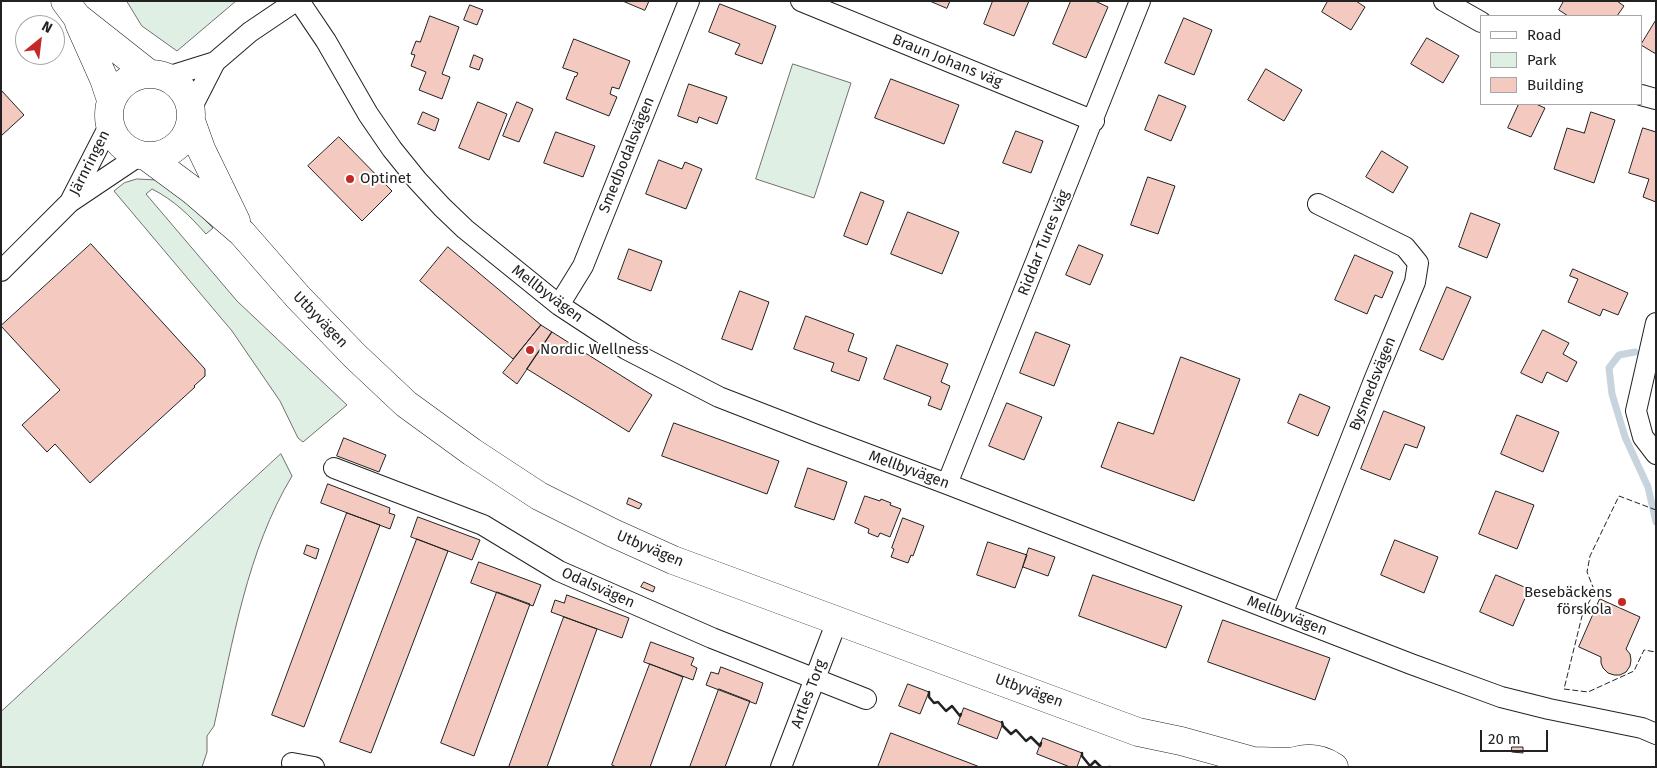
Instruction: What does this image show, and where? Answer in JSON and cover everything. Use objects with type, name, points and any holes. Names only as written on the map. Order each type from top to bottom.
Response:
[{"type":"main road","name":"Utbyvägen","points":[[71,9],[157,75],[183,90],[188,99],[201,149],[242,233]]},
{"type":"main road","name":"Utbyvägen","points":[[71,9],[104,79],[116,138],[126,148],[143,155],[192,190],[242,233],[298,297],[355,356],[406,404],[472,452],[540,496],[613,533],[673,560],[1138,732],[1181,741],[1252,761],[1287,764],[1302,759],[1312,759],[1323,761],[1334,767]]},
{"type":"main road","points":[[110,112],[117,90],[126,82],[136,76],[157,75]]},
{"type":"main road","points":[[143,155],[159,155],[170,151],[180,143],[187,133],[191,115]]},
{"type":"main road","name":"Utbyvägen","points":[[1138,732],[1198,767]]},
{"type":"street","name":"Mellbyvägen","points":[[191,115],[215,62],[250,32],[298,1],[334,54],[368,114],[392,149],[417,180],[465,229],[559,305],[626,349],[719,397],[1412,664],[1501,697],[1642,728],[1656,734]]},
{"type":"street","name":"Smedbodalsvägen","points":[[559,305],[583,266],[689,1]]},
{"type":"street","name":"Braun Johans väg","points":[[801,1],[1094,121]]},
{"type":"street","name":"Riddar Tures väg","points":[[947,484],[1094,121],[1140,1]]},
{"type":"street","points":[[1444,1],[1480,21]]},
{"type":"street","name":"Mellbyvägen","points":[[157,75],[215,62]]},
{"type":"street","points":[[1642,95],[1656,99]]},
{"type":"street","name":"Järnringen","points":[[70,202],[110,112]]},
{"type":"street","name":"Järnringen","points":[[1,271],[70,202],[143,155]]},
{"type":"street","name":"Bysmedsvägen","points":[[1282,614],[1415,282],[1418,263],[1405,247],[1318,204]]},
{"type":"street","points":[[1656,323],[1636,411],[1643,437],[1656,454]]},
{"type":"street","name":"Odalsvägen","points":[[334,468],[483,525],[559,571],[712,638],[866,699]]},
{"type":"street","name":"Artles Torg","points":[[781,767],[837,621]]},
{"type":"street","points":[[292,763],[314,767]]},
{"type":"green space","points":[[127,1],[236,1],[177,51],[142,26]]},
{"type":"green space","points":[[793,64],[851,83],[814,198],[756,179]]},
{"type":"green space","points":[[137,179],[157,180],[174,189],[213,228],[206,234],[175,203],[152,189],[146,194],[237,301],[347,405],[303,442],[298,438],[280,401],[232,331],[114,191],[124,183]]},
{"type":"green space","points":[[281,454],[292,476],[264,535],[243,597],[214,726],[207,736],[207,752],[202,767],[1,767],[1,712]]},
{"type":"building","points":[[623,1],[649,1],[645,10]]},
{"type":"building","points":[[930,1],[950,1],[947,8]]},
{"type":"building","points":[[993,1],[1029,1],[1014,36],[984,24]]},
{"type":"building","points":[[1071,1],[1095,1],[1108,7],[1086,58],[1053,44]]},
{"type":"building","points":[[1328,1],[1356,1],[1365,7],[1351,30],[1322,12]]},
{"type":"building","points":[[1564,1],[1617,1],[1624,6],[1618,15],[1566,15],[1559,10]]},
{"type":"building","points":[[720,4],[776,26],[762,64],[735,54],[740,44],[709,32]]},
{"type":"building","points":[[470,5],[483,10],[477,25],[464,20]]},
{"type":"building","points":[[430,16],[459,27],[442,74],[450,77],[442,99],[419,90],[426,72],[411,66],[415,55],[411,54],[416,41],[420,42]]},
{"type":"building","points":[[1184,18],[1212,30],[1194,75],[1165,63]]},
{"type":"building","points":[[1656,20],[1656,54],[1642,46]]},
{"type":"building","points":[[1427,38],[1459,56],[1443,83],[1411,64]]},
{"type":"building","points":[[574,39],[630,61],[619,89],[612,87],[610,94],[617,97],[609,116],[566,99],[578,73],[563,68]]},
{"type":"building","points":[[474,55],[483,59],[479,70],[470,67]]},
{"type":"building","points":[[1266,69],[1302,90],[1284,121],[1248,100]]},
{"type":"building","points":[[891,79],[959,105],[944,144],[875,118]]},
{"type":"building","points":[[689,84],[727,97],[717,124],[699,117],[697,123],[678,116]]},
{"type":"building","points":[[1,90],[24,115],[1,136]]},
{"type":"building","points":[[1159,95],[1186,106],[1171,141],[1145,130]]},
{"type":"building","points":[[478,102],[507,114],[489,160],[459,148]]},
{"type":"building","points":[[517,102],[533,109],[519,142],[503,136]]},
{"type":"building","points":[[1519,105],[1538,105],[1545,108],[1531,137],[1508,128]]},
{"type":"building","points":[[423,112],[439,119],[435,131],[418,124]]},
{"type":"building","points":[[1591,112],[1615,120],[1594,183],[1554,169],[1567,128],[1584,133]]},
{"type":"building","points":[[1643,128],[1656,132],[1656,202],[1643,197],[1649,179],[1629,173]]},
{"type":"building","points":[[1016,131],[1043,141],[1031,173],[1003,163]]},
{"type":"building","points":[[556,132],[595,146],[583,177],[544,163]]},
{"type":"building","name":"Optinet","points":[[339,137],[392,191],[362,221],[308,166]]},
{"type":"building","points":[[1382,151],[1408,167],[1393,193],[1366,177]]},
{"type":"building","points":[[659,160],[682,169],[685,162],[702,169],[686,209],[646,194]]},
{"type":"building","points":[[1148,177],[1175,186],[1158,234],[1131,225]]},
{"type":"building","points":[[861,192],[884,201],[867,245],[844,236]]},
{"type":"building","points":[[908,212],[959,232],[942,274],[891,254]]},
{"type":"building","points":[[1471,213],[1500,224],[1487,258],[1459,247]]},
{"type":"building","points":[[91,244],[205,369],[205,376],[90,483],[55,444],[47,452],[22,425],[60,390],[1,326]]},
{"type":"building","points":[[1079,245],[1103,255],[1090,285],[1066,275]]},
{"type":"building","points":[[448,247],[541,325],[513,359],[420,281]]},
{"type":"building","points":[[629,249],[662,261],[651,291],[618,279]]},
{"type":"building","points":[[1355,255],[1393,272],[1382,298],[1375,295],[1367,314],[1335,300]]},
{"type":"building","points":[[1573,269],[1628,293],[1618,315],[1603,309],[1600,316],[1568,302],[1578,279],[1570,276]]},
{"type":"building","points":[[1447,287],[1471,297],[1443,360],[1420,350]]},
{"type":"building","points":[[740,291],[769,302],[752,350],[722,339]]},
{"type":"building","points":[[806,316],[854,334],[848,351],[867,358],[859,381],[831,371],[834,363],[794,349]]},
{"type":"building","points":[[541,325],[552,332],[517,384],[503,373]]},
{"type":"building","points":[[1543,330],[1569,343],[1563,354],[1577,362],[1567,382],[1547,372],[1542,383],[1521,373]]},
{"type":"building","points":[[552,332],[652,395],[629,432],[527,369]]},
{"type":"building","points":[[1036,332],[1070,345],[1054,386],[1020,373]]},
{"type":"building","points":[[897,345],[948,364],[941,382],[950,386],[941,410],[928,405],[931,397],[884,379]]},
{"type":"building","points":[[1181,357],[1240,379],[1194,501],[1101,467],[1118,422],[1153,434]]},
{"type":"building","points":[[1300,394],[1330,407],[1318,436],[1288,423]]},
{"type":"building","points":[[1007,403],[1042,417],[1024,460],[989,446]]},
{"type":"building","points":[[1384,411],[1425,427],[1417,448],[1405,444],[1390,480],[1361,469]]},
{"type":"building","points":[[1517,415],[1559,432],[1543,472],[1501,454]]},
{"type":"building","points":[[674,423],[779,461],[767,494],[662,456]]},
{"type":"building","points":[[344,438],[386,455],[379,472],[337,456]]},
{"type":"building","points":[[808,468],[847,482],[834,520],[795,507]]},
{"type":"building","points":[[328,484],[390,508],[389,513],[395,515],[390,529],[321,503]]},
{"type":"building","points":[[1496,491],[1534,505],[1517,549],[1479,534]]},
{"type":"building","points":[[865,496],[880,501],[881,499],[901,509],[890,537],[880,533],[878,537],[868,533],[869,529],[855,523]]},
{"type":"building","points":[[629,498],[642,504],[639,509],[627,504]]},
{"type":"building","points":[[347,513],[380,525],[304,727],[272,715]]},
{"type":"building","points":[[418,517],[480,540],[472,560],[411,537]]},
{"type":"building","points":[[903,518],[924,526],[913,556],[911,555],[908,563],[891,557],[894,549],[892,548]]},
{"type":"building","points":[[417,539],[448,551],[371,753],[340,742]]},
{"type":"building","points":[[1395,540],[1438,557],[1424,593],[1381,575]]},
{"type":"building","points":[[988,542],[1027,555],[1015,588],[977,575]]},
{"type":"building","points":[[307,545],[319,549],[316,559],[304,554]]},
{"type":"building","points":[[1029,548],[1055,557],[1048,576],[1023,567]]},
{"type":"building","points":[[479,562],[541,585],[533,606],[471,583]]},
{"type":"building","points":[[1093,575],[1182,606],[1166,648],[1079,616]]},
{"type":"building","points":[[1496,575],[1529,589],[1513,626],[1480,612]]},
{"type":"building","points":[[644,582],[655,587],[653,592],[641,587]]},
{"type":"building","points":[[497,592],[530,604],[474,756],[441,743]]},
{"type":"building","points":[[567,595],[629,618],[622,638],[551,612],[555,600],[564,603]]},
{"type":"building","points":[[1600,599],[1640,617],[1626,649],[1630,654],[1630,666],[1626,672],[1620,675],[1608,673],[1603,668],[1601,657],[1579,647]]},
{"type":"building","points":[[564,617],[597,629],[547,767],[509,767]]},
{"type":"building","points":[[1223,620],[1330,658],[1315,700],[1208,662]]},
{"type":"building","points":[[651,642],[694,658],[691,665],[697,668],[693,680],[644,662]]},
{"type":"building","points":[[650,664],[683,677],[650,767],[616,767],[612,765]]},
{"type":"building","points":[[721,667],[763,683],[756,704],[706,685],[711,672],[718,674]]},
{"type":"building","points":[[908,684],[929,692],[920,714],[899,706]]},
{"type":"building","points":[[719,689],[750,701],[725,767],[690,767]]},
{"type":"building","points":[[964,708],[1003,723],[997,739],[958,724]]},
{"type":"building","points":[[891,733],[980,767],[878,767]]},
{"type":"building","points":[[1043,738],[1082,753],[1077,767],[1070,767],[1037,754]]},
{"type":"building","points":[[1512,747],[1523,747],[1523,753],[1512,752]]},
{"type":"waterway","points":[[1635,352],[1619,355],[1609,368],[1612,394],[1625,437],[1648,487],[1656,522]]},
{"type":"fence","points":[[1656,510],[1619,496],[1590,556],[1587,572],[1595,592],[1583,612],[1564,689],[1588,692],[1634,671],[1644,650],[1656,652]]},
{"type":"wall","points":[[929,692],[929,697],[934,703],[938,702],[946,711],[952,706],[960,716],[961,714]]},
{"type":"wall","points":[[1002,722],[1003,726],[1011,734],[1016,730],[1026,741],[1031,737],[1040,746],[1041,743]]},
{"type":"wall","points":[[1082,753],[1082,756],[1090,766],[1095,761],[1101,767]]},
{"type":"place","name":"Optinet","points":[[350,179]]},
{"type":"place","name":"Nordic Wellness","points":[[530,350]]},
{"type":"place","name":"Besebäckens förskola","points":[[1622,602]]}]
